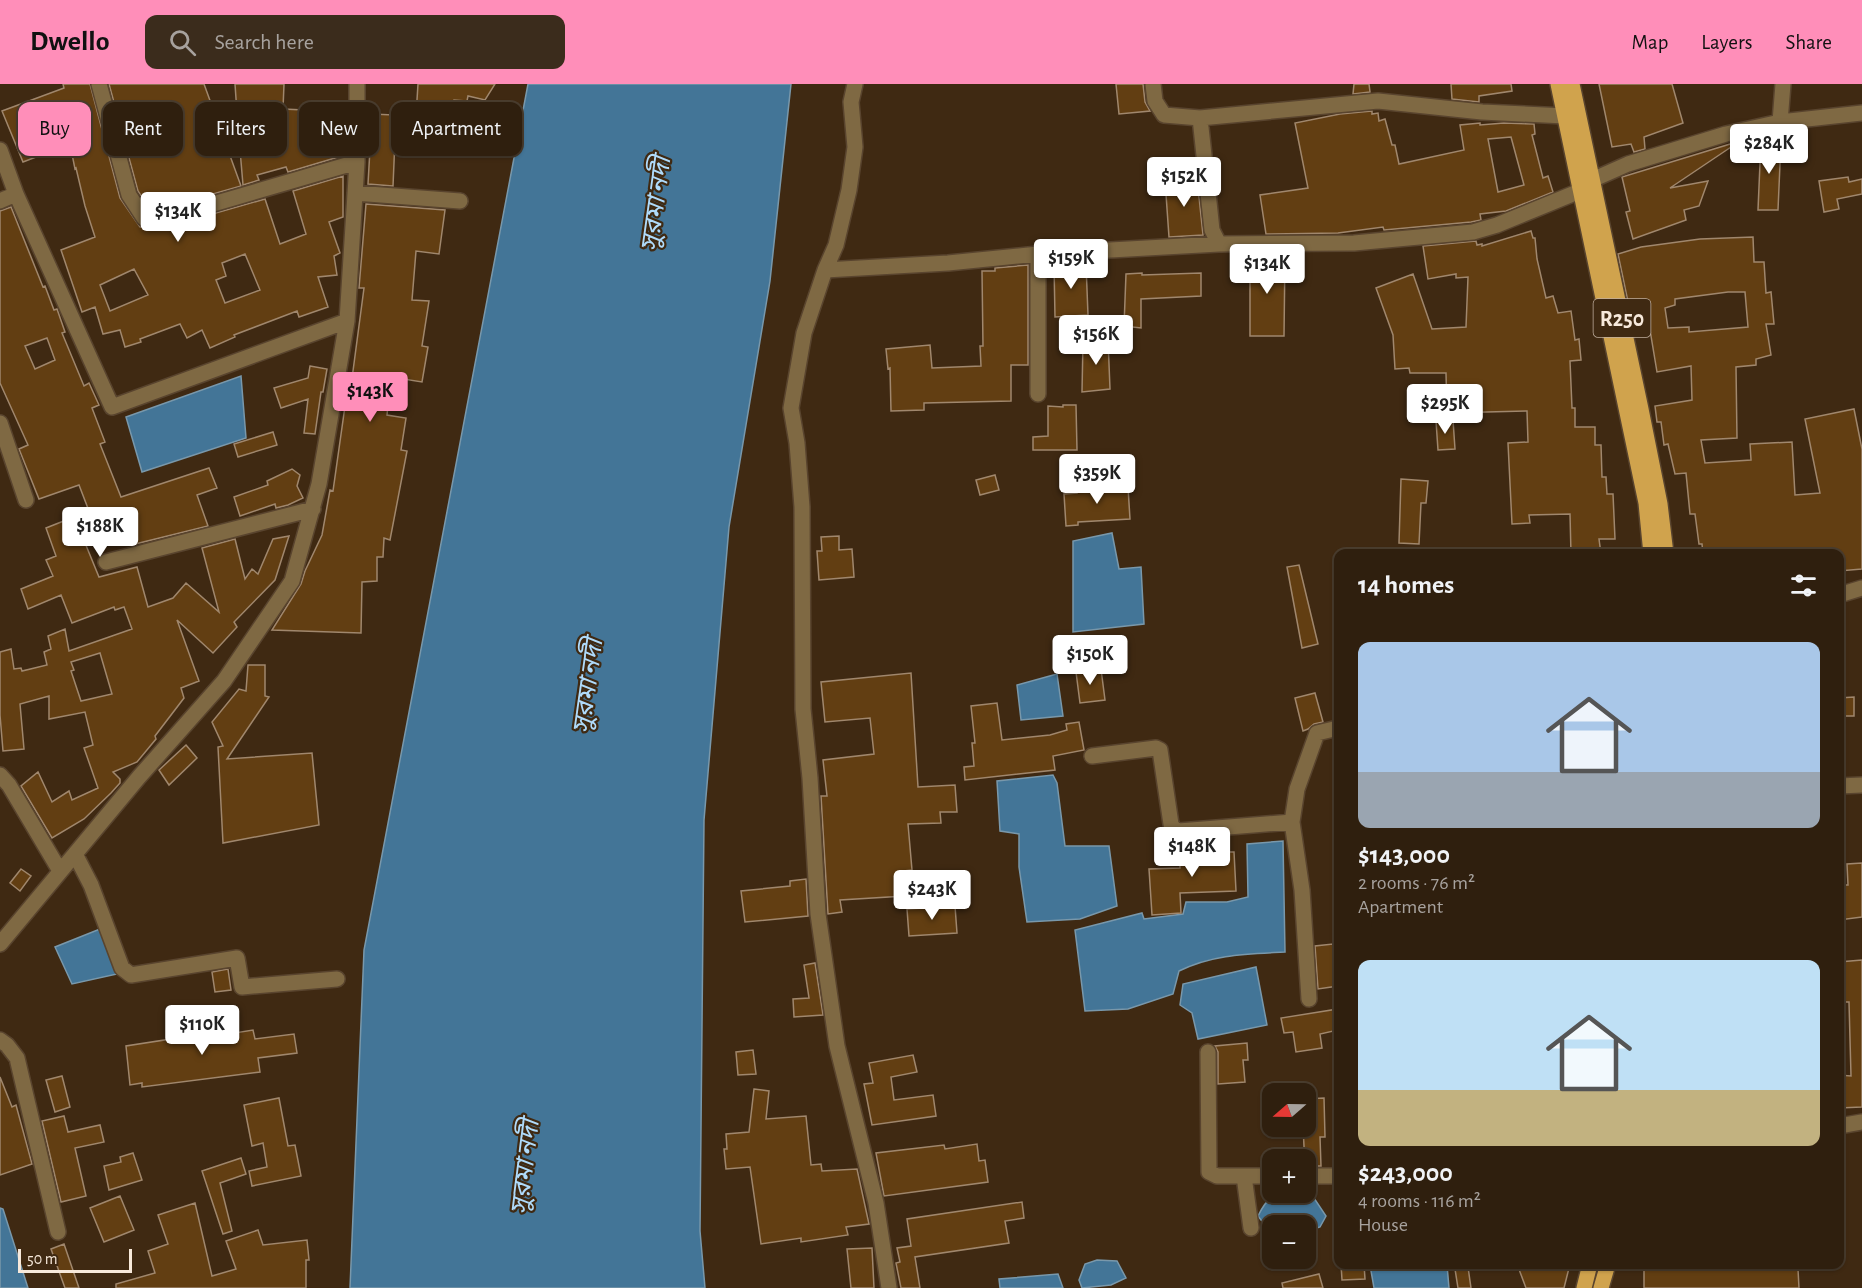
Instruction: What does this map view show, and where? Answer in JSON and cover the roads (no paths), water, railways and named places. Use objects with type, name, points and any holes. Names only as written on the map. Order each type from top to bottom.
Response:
[{"type":"main road","name":"R250","points":[[1558,84],[1646,503],[1651,549]]},
{"type":"main road","name":"R250","points":[[1572,84],[1656,483],[1665,549]]},
{"type":"main road","points":[[1584,1288],[1589,1269]]},
{"type":"main road","points":[[1601,1288],[1607,1269]]},
{"type":"street","points":[[99,84],[129,195],[144,218],[165,218],[357,162]]},
{"type":"street","points":[[0,944],[139,777],[224,681],[259,633],[292,581],[320,484],[347,321],[357,162],[357,84]]},
{"type":"street","points":[[855,84],[852,102],[855,147],[849,190],[836,245],[804,333],[790,408],[797,443],[802,507],[803,709],[810,778],[818,914],[837,1046],[876,1203],[889,1288]]},
{"type":"street","points":[[1153,84],[1155,101],[1164,115],[1200,118],[1378,101],[1482,112],[1565,116]]},
{"type":"street","points":[[1780,122],[1783,84]]},
{"type":"street","points":[[825,270],[948,263],[1038,254],[1219,244],[1354,243],[1473,232],[1497,225],[1580,191],[1592,180],[1628,164],[1726,134],[1780,122],[1862,113]]},
{"type":"street","points":[[1200,118],[1212,230],[1219,244]]},
{"type":"street","points":[[0,150],[16,194],[112,407],[347,321]]},
{"type":"street","points":[[355,193],[460,201]]},
{"type":"street","points":[[0,201],[16,194]]},
{"type":"street","points":[[1038,254],[1038,394]]},
{"type":"street","points":[[0,423],[27,500]]},
{"type":"street","points":[[106,562],[314,509]]},
{"type":"street","points":[[1844,593],[1862,588]]},
{"type":"street","points":[[1309,999],[1302,890],[1293,822],[1297,789],[1317,733],[1334,729]]},
{"type":"street","points":[[1092,756],[1156,748],[1160,750],[1171,824],[1179,831],[1293,822]]},
{"type":"street","points":[[0,775],[9,785],[60,871]]},
{"type":"street","points":[[1844,786],[1862,785]]},
{"type":"street","points":[[75,854],[91,885],[123,968],[131,975],[237,958],[242,987],[337,979]]},
{"type":"street","points":[[0,1040],[17,1058],[58,1232]]},
{"type":"street","points":[[1208,1052],[1209,1172],[1217,1176],[1262,1176]]},
{"type":"street","points":[[1844,1125],[1862,1122]]},
{"type":"street","points":[[1244,1176],[1251,1228]]},
{"type":"street","points":[[1316,1176],[1334,1176]]},
{"type":"water","name":"সুরমা নদী","points":[[528,84],[791,84],[770,281],[729,527],[704,820],[700,1231],[705,1288],[350,1288],[364,950],[514,156],[522,156],[522,116]]},
{"type":"water","points":[[241,376],[246,438],[142,472],[126,417]]},
{"type":"water","points":[[1112,533],[1119,569],[1141,567],[1144,624],[1073,632],[1073,541]]},
{"type":"water","points":[[1057,674],[1063,716],[1021,720],[1017,685]]},
{"type":"water","points":[[1053,775],[1057,783],[1065,846],[1109,846],[1117,906],[1080,919],[1027,922],[1019,867],[1019,834],[1000,831],[997,781]]},
{"type":"water","points":[[1283,841],[1285,952],[1231,956],[1205,961],[1179,971],[1173,994],[1128,1009],[1085,1011],[1075,930],[1142,913],[1144,919],[1183,914],[1186,902],[1227,902],[1248,897],[1247,844]]},
{"type":"water","points":[[100,929],[117,974],[72,984],[55,947]]},
{"type":"water","points":[[1256,967],[1267,1025],[1198,1039],[1192,1013],[1180,1005],[1183,984]]},
{"type":"water","points":[[1316,1201],[1326,1216],[1320,1227],[1316,1228],[1316,1215],[1262,1215],[1262,1221],[1258,1216],[1266,1203],[1316,1203]]},
{"type":"water","points":[[0,1208],[3,1209],[28,1288],[0,1288]]},
{"type":"water","points":[[1097,1260],[1117,1261],[1126,1278],[1111,1285],[1082,1288],[1079,1280],[1085,1264]]},
{"type":"water","points":[[1371,1269],[1447,1269],[1449,1288],[1374,1288]]},
{"type":"water","points":[[1058,1274],[1063,1288],[1000,1288],[999,1279]]}]
